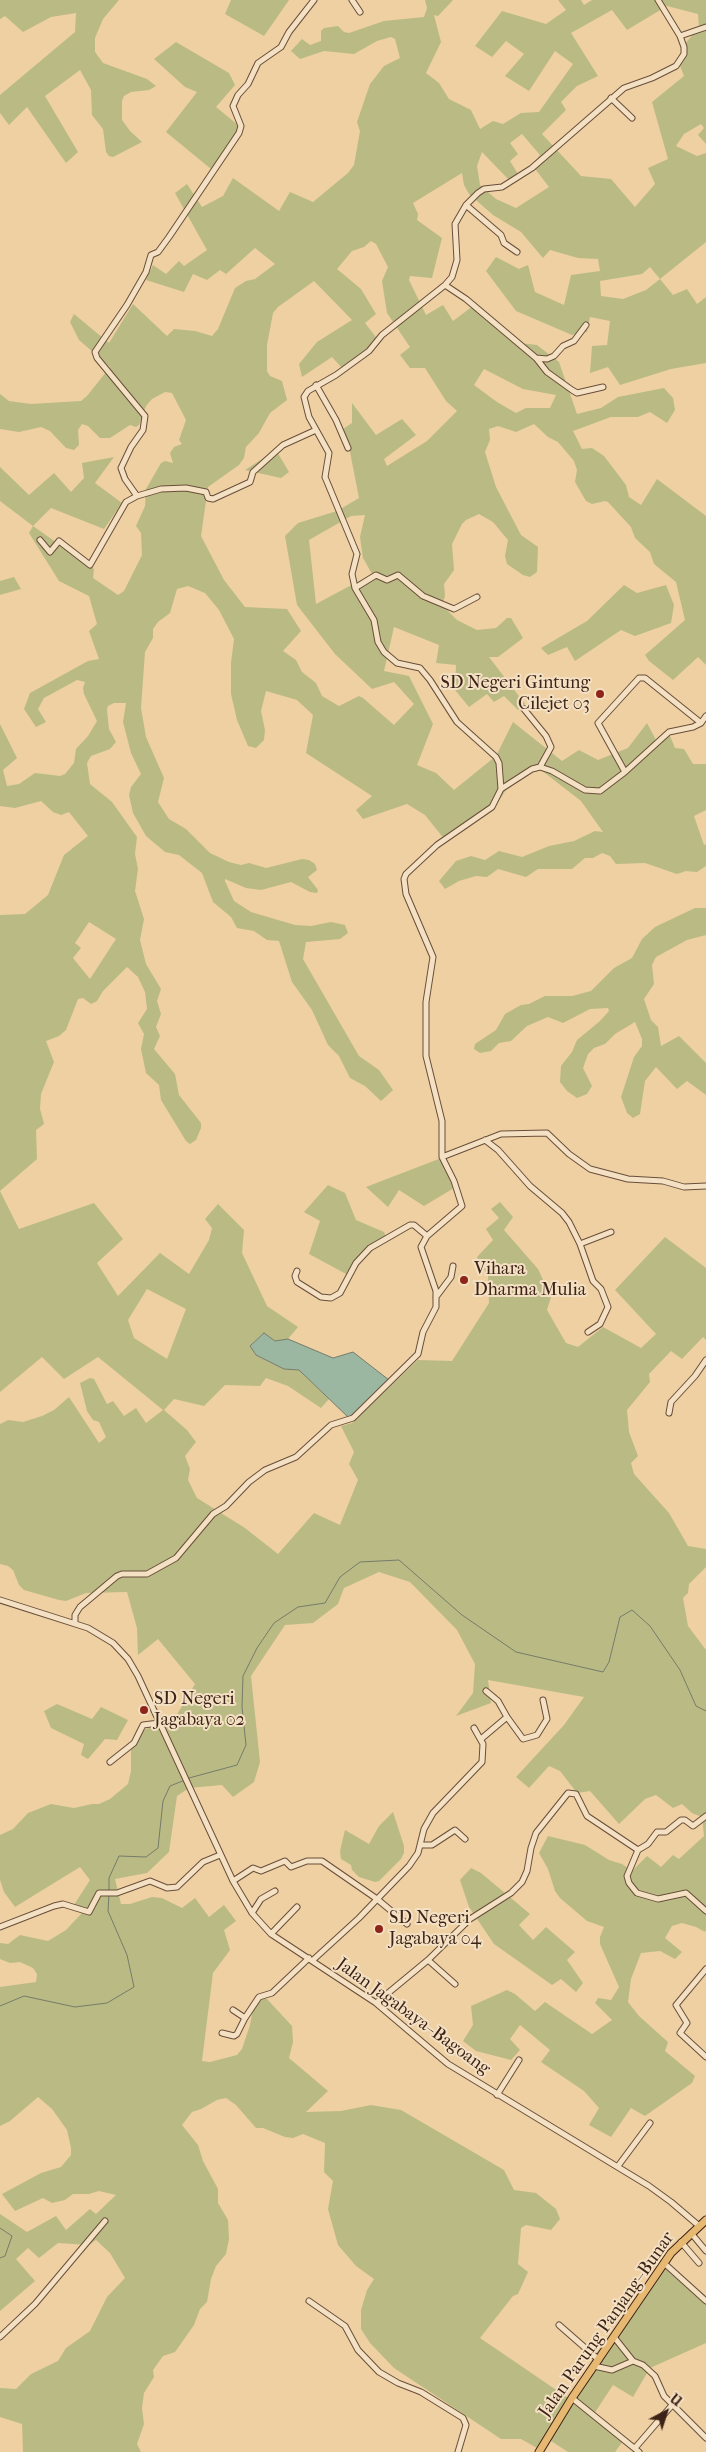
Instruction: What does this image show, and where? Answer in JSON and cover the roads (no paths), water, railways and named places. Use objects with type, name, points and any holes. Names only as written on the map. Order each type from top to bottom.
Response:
[{"type":"main road","name":"Jalan Parung Panjang–Bunar","points":[[539,2452],[572,2398],[664,2263],[680,2242],[706,2220]]},
{"type":"street","points":[[137,496],[125,479],[121,468],[131,447],[143,430],[145,416],[97,358],[96,352],[146,272],[151,255],[158,252],[169,237],[239,133],[242,126],[234,106],[238,95],[248,84],[258,63],[280,46],[314,0]]},
{"type":"street","points":[[352,0],[360,12]]},
{"type":"street","points":[[501,789],[499,763],[496,757],[457,722],[420,668],[397,663],[384,652],[378,642],[374,620],[355,588],[352,574],[357,554],[325,477],[329,452],[307,411],[304,397],[316,385],[336,376],[369,351],[382,335],[445,285],[452,277],[457,260],[455,224],[466,205],[484,189],[502,187],[532,168],[624,88],[652,78],[676,66],[684,54],[684,47],[680,36],[658,0]]},
{"type":"street","points":[[680,36],[706,27]]},
{"type":"street","points":[[611,98],[632,118]]},
{"type":"street","points":[[466,205],[501,236],[504,243],[517,252]]},
{"type":"street","points":[[445,285],[466,299],[536,358],[547,372],[577,393],[603,387]]},
{"type":"street","points":[[536,358],[547,359],[554,356],[563,346],[574,341],[586,325]]},
{"type":"street","points":[[316,385],[336,420],[348,448]]},
{"type":"street","points":[[40,540],[50,552],[59,540],[90,565],[126,502],[137,496],[161,489],[186,488],[206,492],[208,498],[213,499],[250,482],[254,472],[283,446],[316,430]]},
{"type":"street","points":[[355,588],[376,574],[387,580],[398,575],[423,596],[454,608],[477,597]]},
{"type":"street","points":[[626,772],[598,722],[638,678],[645,678],[700,723]]},
{"type":"street","points":[[524,708],[546,736],[551,747],[540,767]]},
{"type":"street","points":[[75,1623],[75,1615],[80,1607],[117,1576],[128,1573],[147,1574],[176,1558],[213,1514],[226,1506],[258,1475],[296,1457],[331,1425],[353,1418],[418,1354],[423,1332],[434,1311],[436,1298],[431,1274],[421,1251],[427,1236],[461,1210],[462,1206],[454,1181],[442,1157],[442,1121],[426,1056],[426,1002],[433,957],[406,894],[404,879],[411,868],[437,845],[492,807],[501,789],[532,769],[540,767],[552,771],[575,786],[592,792],[605,789],[669,732],[700,723],[706,716]]},
{"type":"street","points":[[442,1157],[501,1134],[547,1133],[569,1154],[590,1169],[628,1179],[663,1181],[684,1187],[706,1186]]},
{"type":"street","points":[[485,1140],[504,1156],[530,1186],[562,1213],[580,1244],[593,1281],[601,1289],[608,1308],[600,1324],[588,1332]]},
{"type":"street","points":[[297,1271],[295,1276],[297,1282],[321,1296],[331,1298],[340,1293],[356,1263],[370,1248],[410,1225],[414,1225],[427,1236]]},
{"type":"street","points":[[580,1244],[611,1232]]},
{"type":"street","points":[[436,1298],[451,1277],[453,1266]]},
{"type":"street","points":[[668,1413],[671,1402],[695,1376],[706,1360]]},
{"type":"street","points":[[0,1600],[75,1623],[97,1633],[113,1643],[128,1659],[138,1676],[159,1723],[143,1725],[134,1743],[110,1762]]},
{"type":"street","points":[[486,1691],[498,1701],[507,1718],[524,1739],[537,1735],[547,1719],[543,1700]]},
{"type":"street","points":[[481,1739],[507,1718]]},
{"type":"street","name":"Jalan Jagabaya–Bagoang","points":[[159,1723],[233,1881],[252,1913],[271,1934],[376,2003],[399,2021],[439,2058],[618,2166],[671,2202],[698,2225]]},
{"type":"street","points":[[222,2033],[234,2036],[237,2034],[259,1997],[272,1993],[311,1959],[377,1900],[414,1860],[418,1854],[424,1829],[433,1813],[479,1768],[484,1750],[481,1739],[474,1728]]},
{"type":"street","points":[[376,2003],[428,1960],[470,1919],[511,1893],[522,1882],[527,1871],[536,1833],[568,1793],[576,1794],[587,1816],[638,1850]]},
{"type":"street","points":[[706,1816],[693,1826],[685,1820],[681,1820],[666,1832],[657,1832],[648,1844],[638,1850],[627,1876],[629,1883],[638,1894],[658,1899],[686,1893],[706,1911]]},
{"type":"street","points":[[420,1845],[432,1845],[455,1830],[465,1839]]},
{"type":"street","points":[[0,1926],[63,1904],[89,1912],[97,1896],[102,1893],[114,1893],[150,1881],[167,1888],[177,1887],[203,1862],[220,1855]]},
{"type":"street","points":[[233,1881],[253,1868],[261,1871],[285,1861],[291,1867],[307,1861],[322,1862],[377,1900],[406,1924]]},
{"type":"street","points":[[252,1913],[261,1899],[275,1891]]},
{"type":"street","points":[[271,1934],[297,1907]]},
{"type":"street","points":[[428,1960],[455,1984]]},
{"type":"street","points":[[706,1969],[676,2005],[688,2023],[680,2033],[706,2058]]},
{"type":"street","points":[[233,2010],[245,2018]]},
{"type":"street","points":[[497,2094],[519,2060]]},
{"type":"street","points":[[618,2166],[650,2123]]},
{"type":"street","points":[[0,2337],[35,2304],[105,2221]]},
{"type":"street","points":[[690,2232],[706,2251]]},
{"type":"street","points":[[680,2242],[699,2263]]},
{"type":"street","points":[[664,2263],[706,2300]]},
{"type":"street","points":[[309,2301],[345,2326],[358,2350],[379,2372],[398,2383],[421,2392],[463,2418],[466,2425],[458,2452]]},
{"type":"street","points":[[559,2325],[596,2363],[612,2370],[633,2361]]},
{"type":"street","points":[[614,2337],[633,2361],[642,2365],[655,2376],[664,2396],[706,2438]]},
{"type":"street","points":[[572,2398],[637,2450],[673,2404]]},
{"type":"waterway","points":[[189,1778],[237,1765],[246,1745],[242,1707],[243,1676],[257,1648],[274,1623],[298,1607],[325,1603],[340,1577],[360,1562],[399,1560],[462,1615],[516,1652],[603,1672],[609,1662],[620,1617],[632,1610],[650,1626],[680,1670],[696,1706],[706,1711]]},
{"type":"waterway","points":[[109,1890],[109,1878],[119,1856],[146,1857],[158,1848],[163,1801],[170,1786],[185,1780]]},
{"type":"waterway","points":[[0,2006],[24,1996],[75,2007],[107,2003],[134,1987],[127,1955],[108,1911],[109,1894]]},
{"type":"waterway","points":[[0,2228],[12,2236],[5,2256],[0,2258]]},
{"type":"place","name":"SD Negeri Gintung Cilejet 03","points":[[600,694]]},
{"type":"place","name":"Vihara Dharma Mulia","points":[[464,1280]]},
{"type":"place","name":"SD Negeri Jagabaya 02","points":[[144,1710]]},
{"type":"place","name":"SD Negeri Jagabaya 04","points":[[379,1929]]}]
